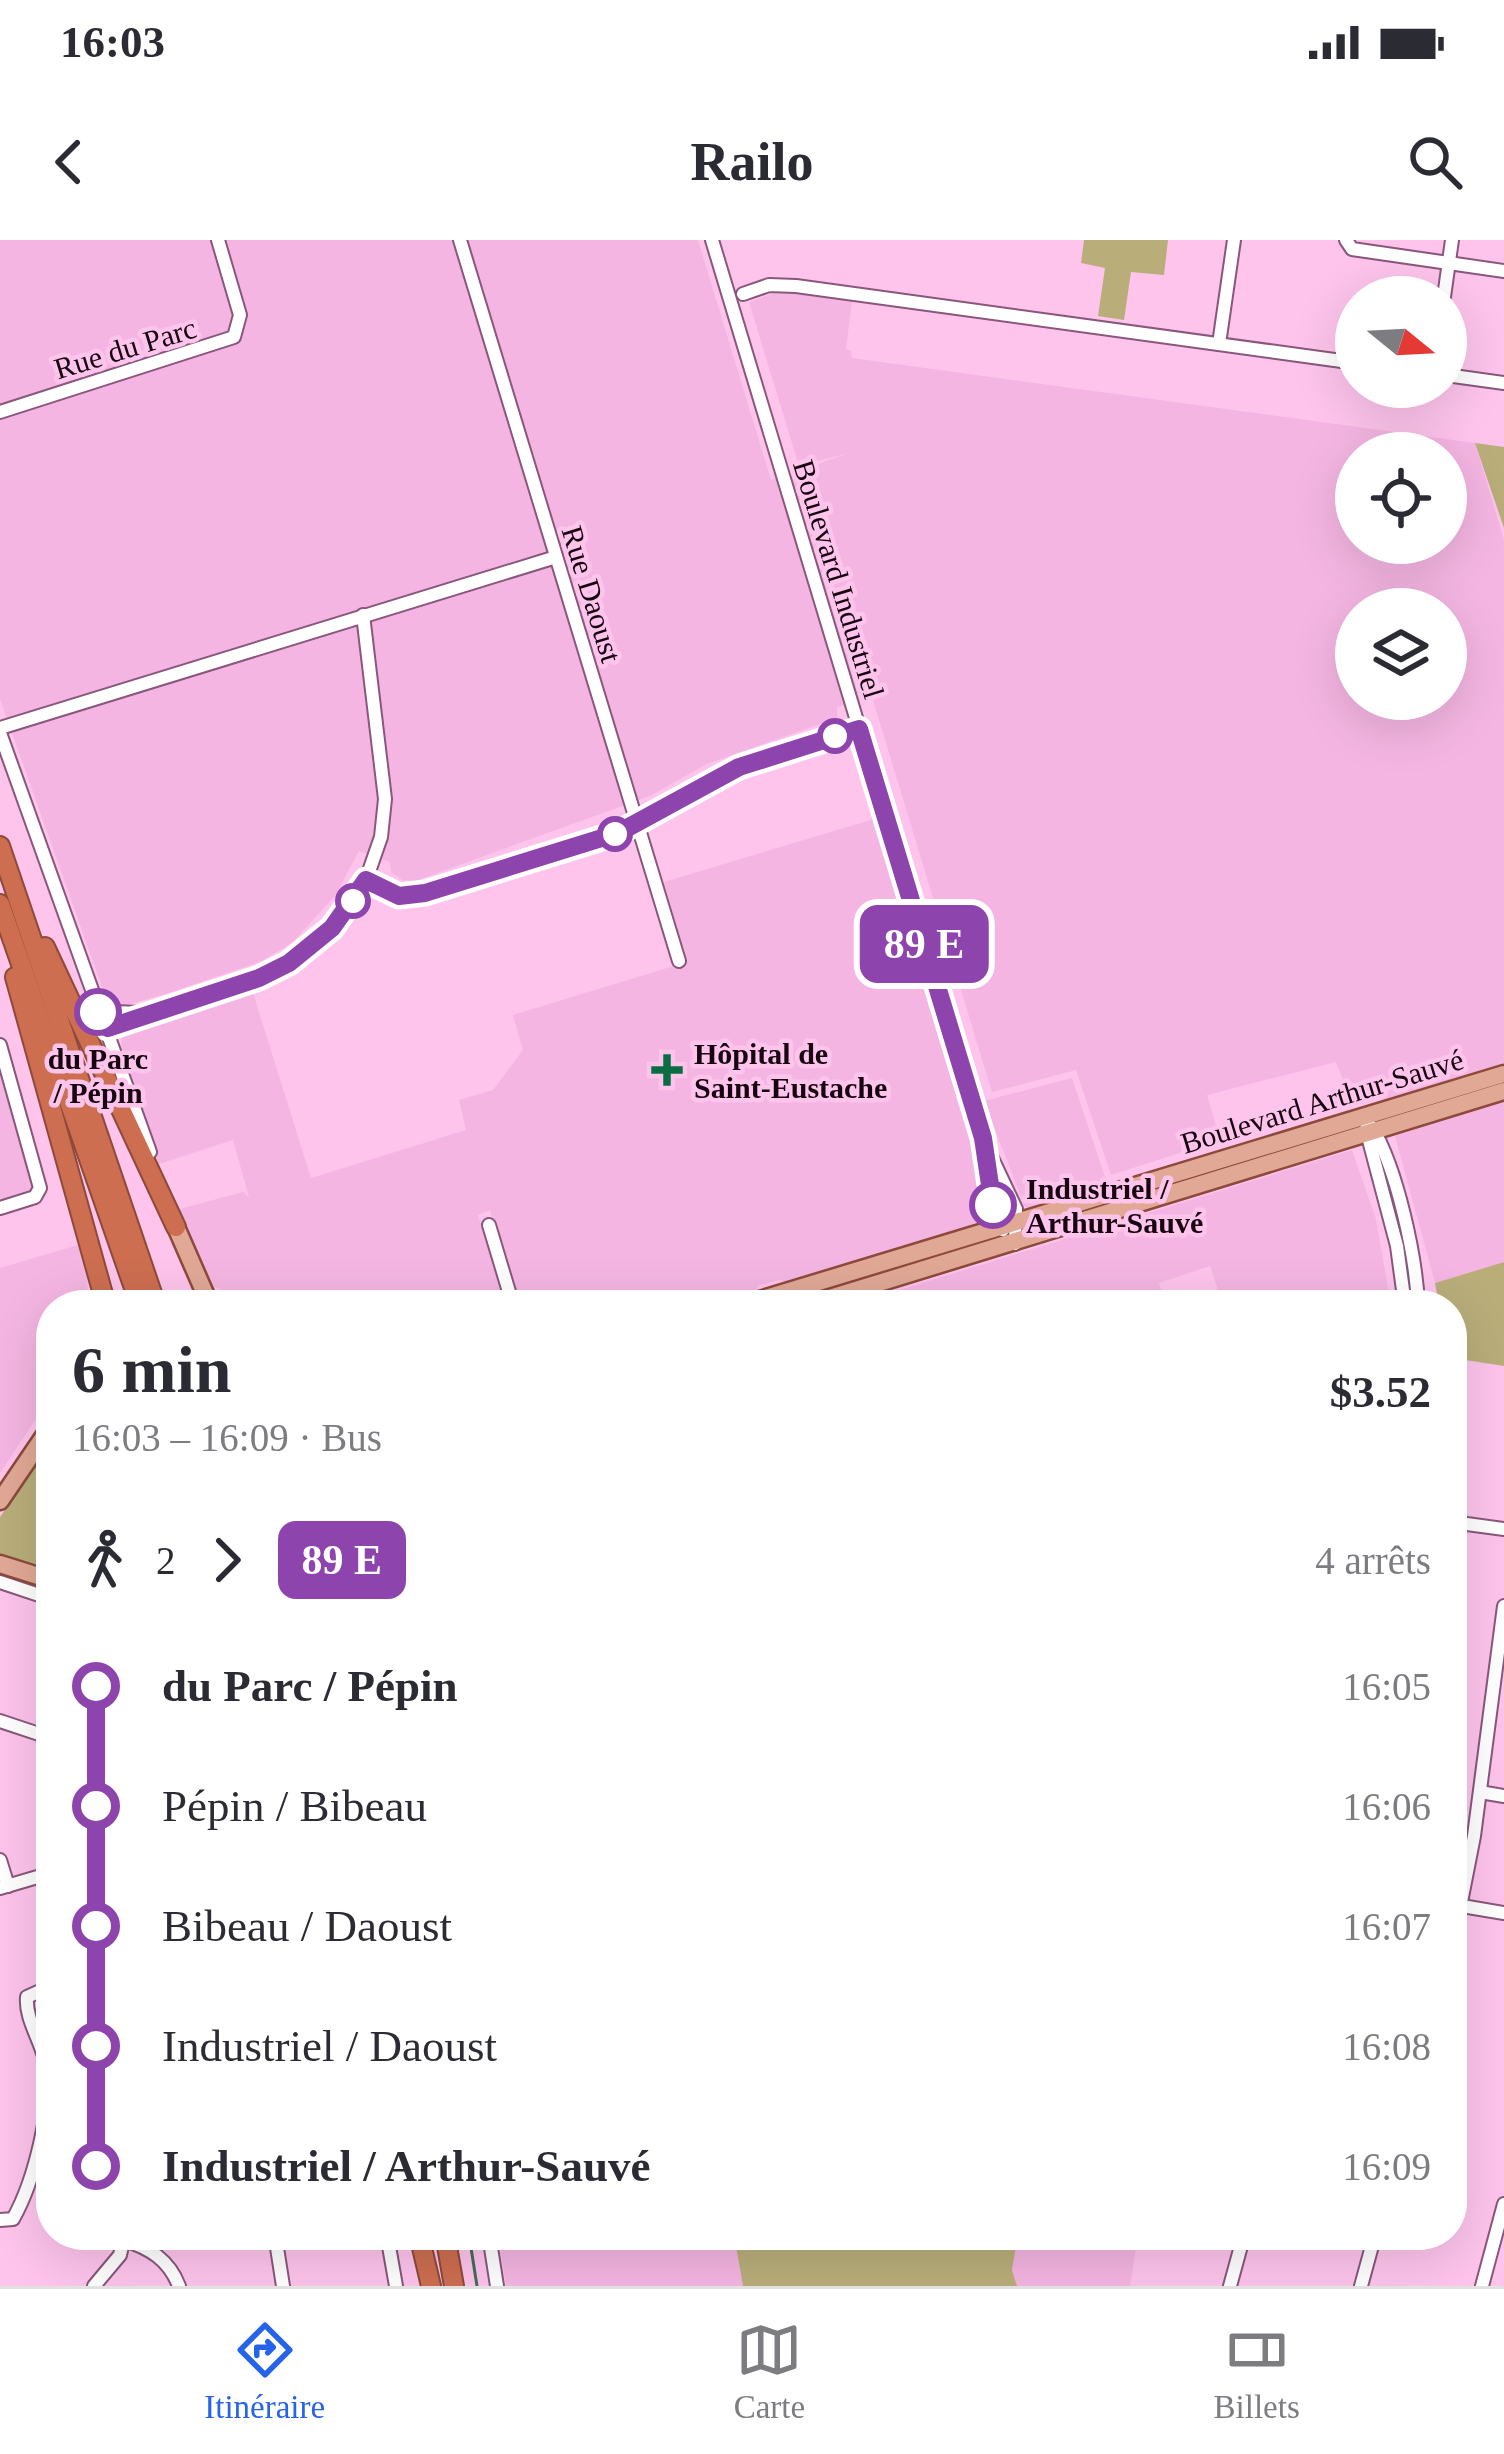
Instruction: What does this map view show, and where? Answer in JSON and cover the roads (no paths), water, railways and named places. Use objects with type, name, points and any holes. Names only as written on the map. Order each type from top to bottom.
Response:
[{"type":"highway","points":[[0,846],[151,1290]]},
{"type":"highway","points":[[11,878],[176,1227]]},
{"type":"highway","points":[[0,904],[135,1290]]},
{"type":"highway","points":[[0,914],[29,1039],[102,1290]]},
{"type":"highway","points":[[426,2250],[434,2286]]},
{"type":"highway","points":[[448,2250],[454,2286]]},
{"type":"main road","name":"Boulevard Arthur-Sauvé","points":[[792,1290],[1009,1224],[1370,1132],[1504,1074]]},
{"type":"main road","name":"Boulevard Arthur-Sauvé","points":[[858,1290],[1504,1091]]},
{"type":"main road","points":[[176,1227],[203,1290]]},
{"type":"main road","points":[[0,1501],[36,1448]]},
{"type":"main road","points":[[0,1564],[36,1575]]},
{"type":"street","name":"Rue du Parc","points":[[0,412],[234,337],[240,315],[218,240]]},
{"type":"street","name":"Rue Daoust","points":[[460,240],[679,961]]},
{"type":"street","name":"Boulevard Industriel","points":[[712,240],[983,1138],[1014,1205],[1009,1224]]},
{"type":"street","points":[[1219,344],[1234,240]]},
{"type":"street","points":[[1346,240],[1352,249],[1504,271]]},
{"type":"street","points":[[1446,276],[1452,240]]},
{"type":"street","points":[[743,294],[769,285],[788,285],[1335,360]]},
{"type":"street","points":[[1467,378],[1504,383]]},
{"type":"street","points":[[176,1227],[0,730],[556,557]]},
{"type":"street","points":[[108,1028],[254,980],[289,963],[332,928],[366,880],[381,837],[385,799],[363,615]]},
{"type":"street","points":[[366,880],[396,895],[416,895],[618,833],[739,767],[859,729]]},
{"type":"street","points":[[90,991],[113,1012],[149,1012]]},
{"type":"street","points":[[0,1045],[39,1192],[0,1208]]},
{"type":"street","points":[[1370,1132],[1403,1217],[1415,1290]]},
{"type":"street","points":[[1370,1132],[1403,1290]]},
{"type":"street","name":"Boulevard Industriel","points":[[983,1138],[987,1177],[1013,1244]]},
{"type":"street","points":[[489,1225],[508,1290]]},
{"type":"street","points":[[1467,1524],[1504,1529]]},
{"type":"street","points":[[0,1582],[36,1595]]},
{"type":"street","points":[[1467,1874],[1504,1606]]},
{"type":"street","points":[[0,1721],[36,1733]]},
{"type":"street","points":[[1480,1792],[1504,1796]]},
{"type":"street","points":[[0,1860],[4,1887],[36,1877]]},
{"type":"street","points":[[1467,1907],[1504,1913]]},
{"type":"street","points":[[36,1993],[27,1997],[26,2009],[36,2037]]},
{"type":"street","points":[[0,2220],[13,2218],[24,2200],[36,2151]]},
{"type":"street","points":[[1482,2286],[1504,2204]]},
{"type":"street","points":[[94,2286],[121,2250]]},
{"type":"street","points":[[148,2250],[173,2269],[179,2286]]},
{"type":"street","points":[[278,2250],[284,2286]]},
{"type":"street","points":[[390,2250],[396,2286]]},
{"type":"street","points":[[491,2250],[497,2286]]},
{"type":"street","points":[[1234,2286],[1244,2250]]},
{"type":"street","points":[[1361,2286],[1371,2250]]},
{"type":"waterway","points":[[471,2250],[477,2286]]},
{"type":"place","name":"du Parc / Pépin","points":[[98,1012]]},
{"type":"place","name":"Hôpital de Saint-Eustache","points":[[667,1070]]},
{"type":"place","name":"Industriel / Arthur-Sauvé","points":[[993,1205]]}]
